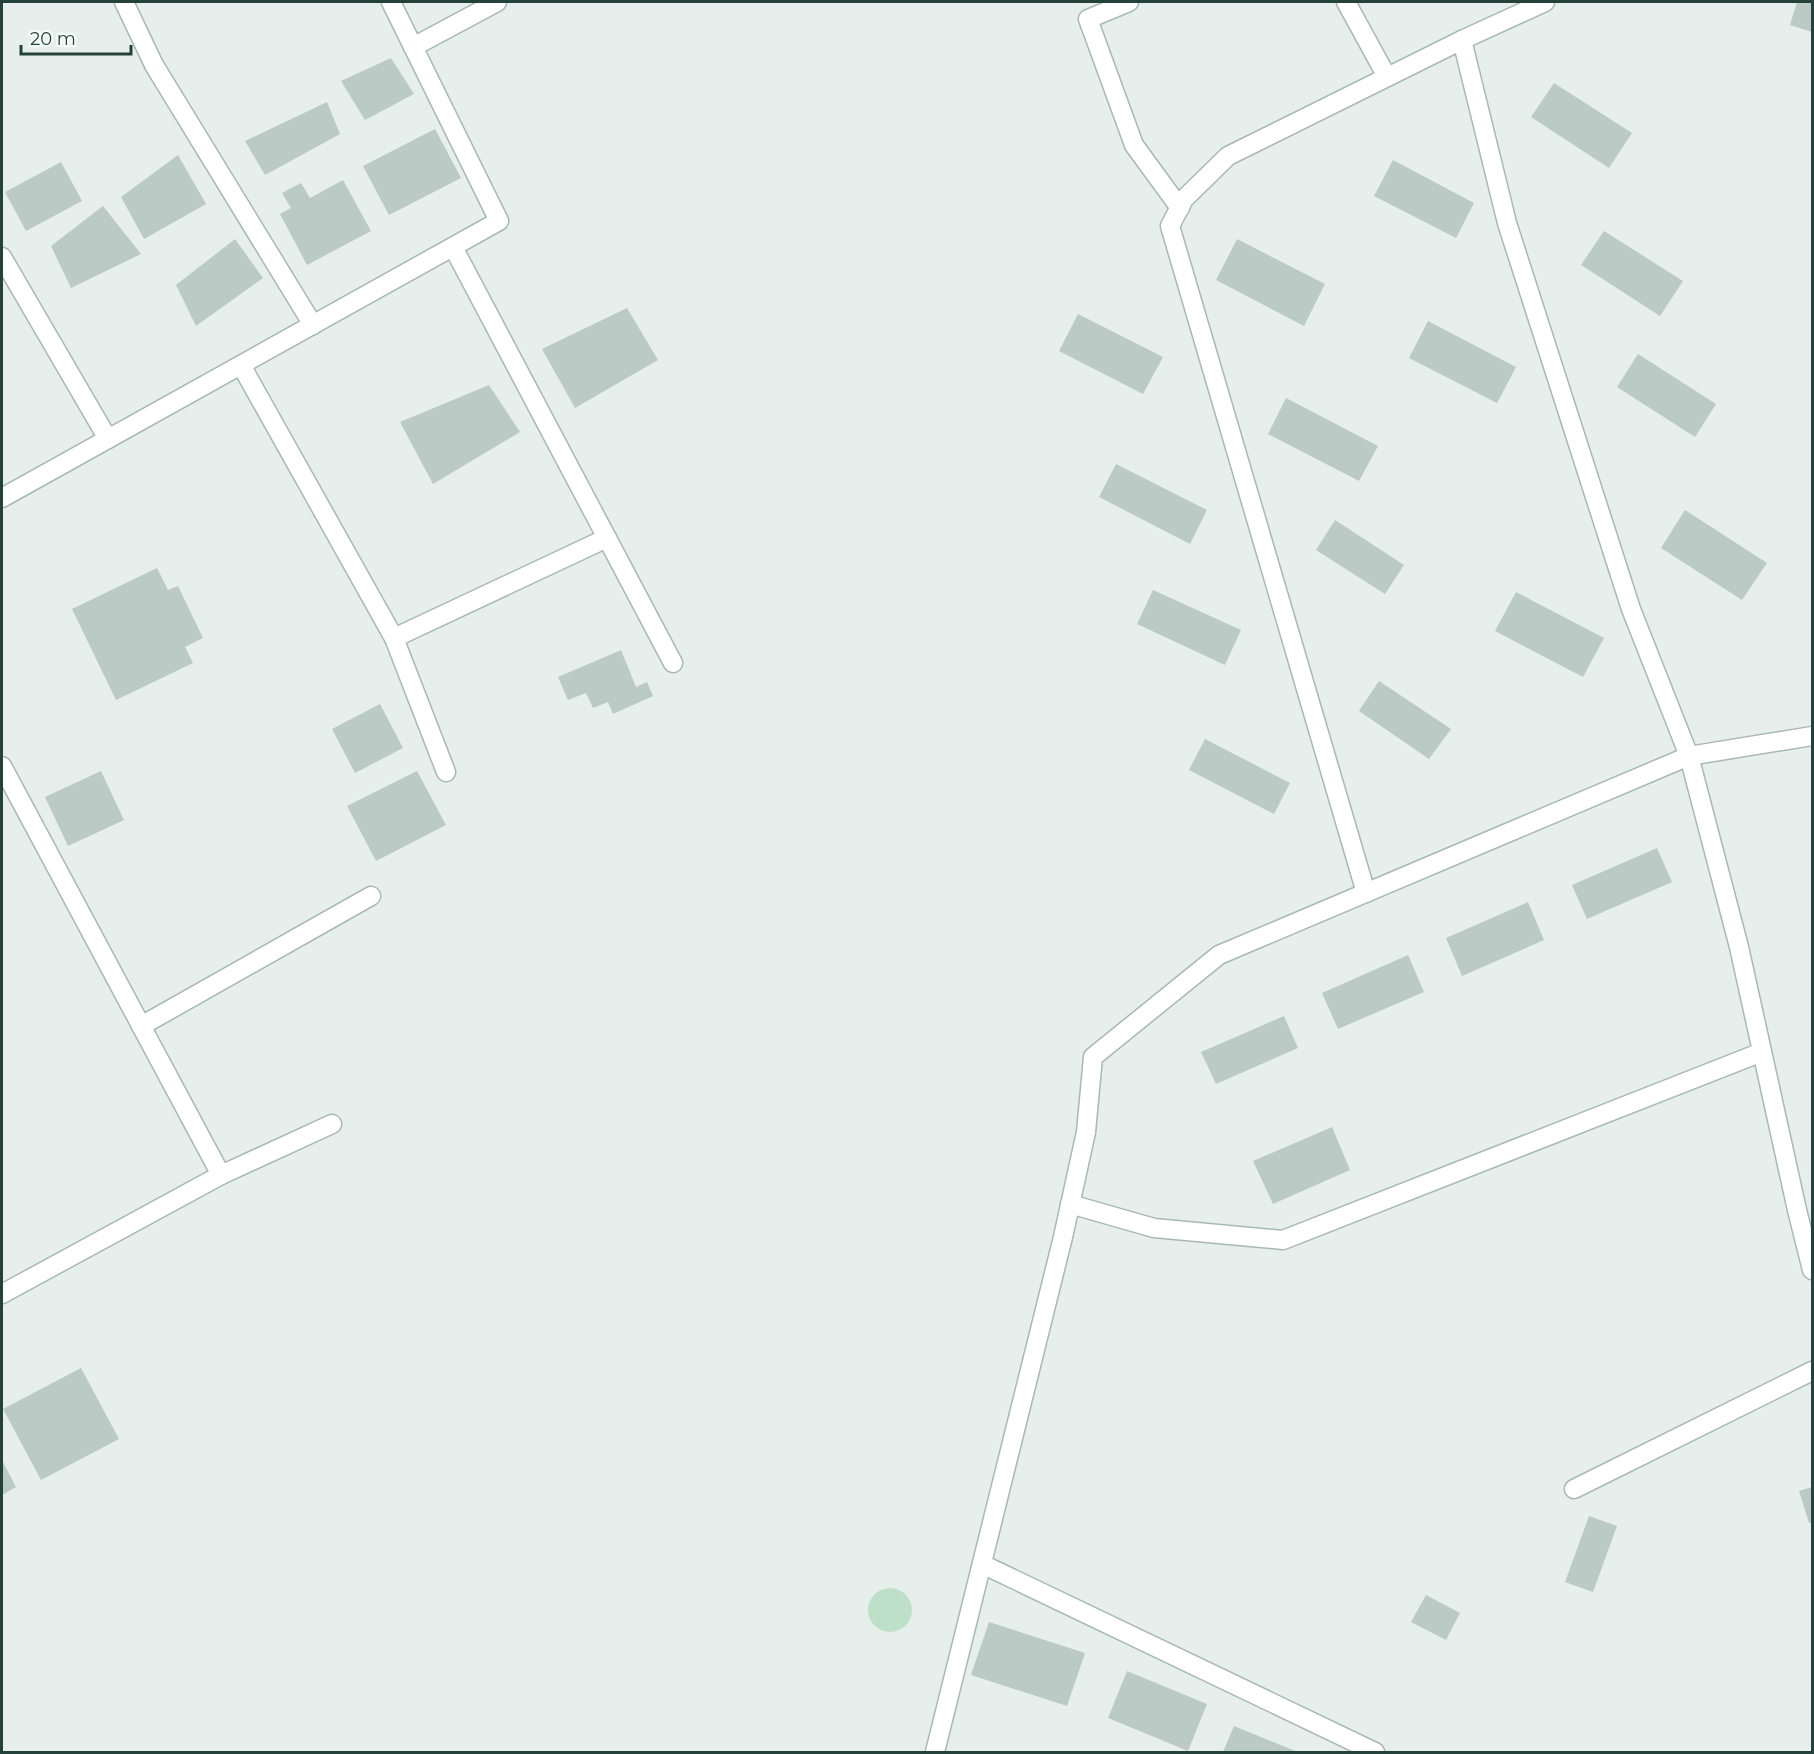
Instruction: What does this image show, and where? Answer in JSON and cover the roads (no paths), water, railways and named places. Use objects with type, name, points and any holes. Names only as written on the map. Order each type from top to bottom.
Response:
[{"type":"street","points":[[124,2],[154,65],[313,325]]},
{"type":"street","points":[[2,498],[499,221],[391,2]]},
{"type":"street","points":[[413,47],[497,2]]},
{"type":"street","points":[[1129,2],[1088,19],[1134,145],[1180,208]]},
{"type":"street","points":[[1346,2],[1387,77]]},
{"type":"street","points":[[1366,893],[1170,226],[1184,199],[1228,156],[1462,40],[1545,2]]},
{"type":"street","points":[[1462,40],[1511,234],[1631,609],[1689,756],[1739,947],[1812,1270]]},
{"type":"street","points":[[453,247],[673,663]]},
{"type":"street","points":[[2,257],[108,439]]},
{"type":"street","points":[[241,365],[394,638],[446,772]]},
{"type":"street","points":[[394,638],[607,538]]},
{"type":"street","points":[[935,1752],[1070,1204],[1086,1132],[1093,1057],[1219,955],[1689,756],[1812,735]]},
{"type":"street","points":[[2,766],[221,1175]]},
{"type":"street","points":[[141,1026],[371,896]]},
{"type":"street","points":[[1070,1204],[1154,1228],[1283,1240],[1762,1052]]},
{"type":"street","points":[[2,1294],[221,1175],[332,1124]]},
{"type":"street","points":[[1574,1489],[1812,1371]]},
{"type":"street","points":[[982,1564],[1375,1752]]}]
